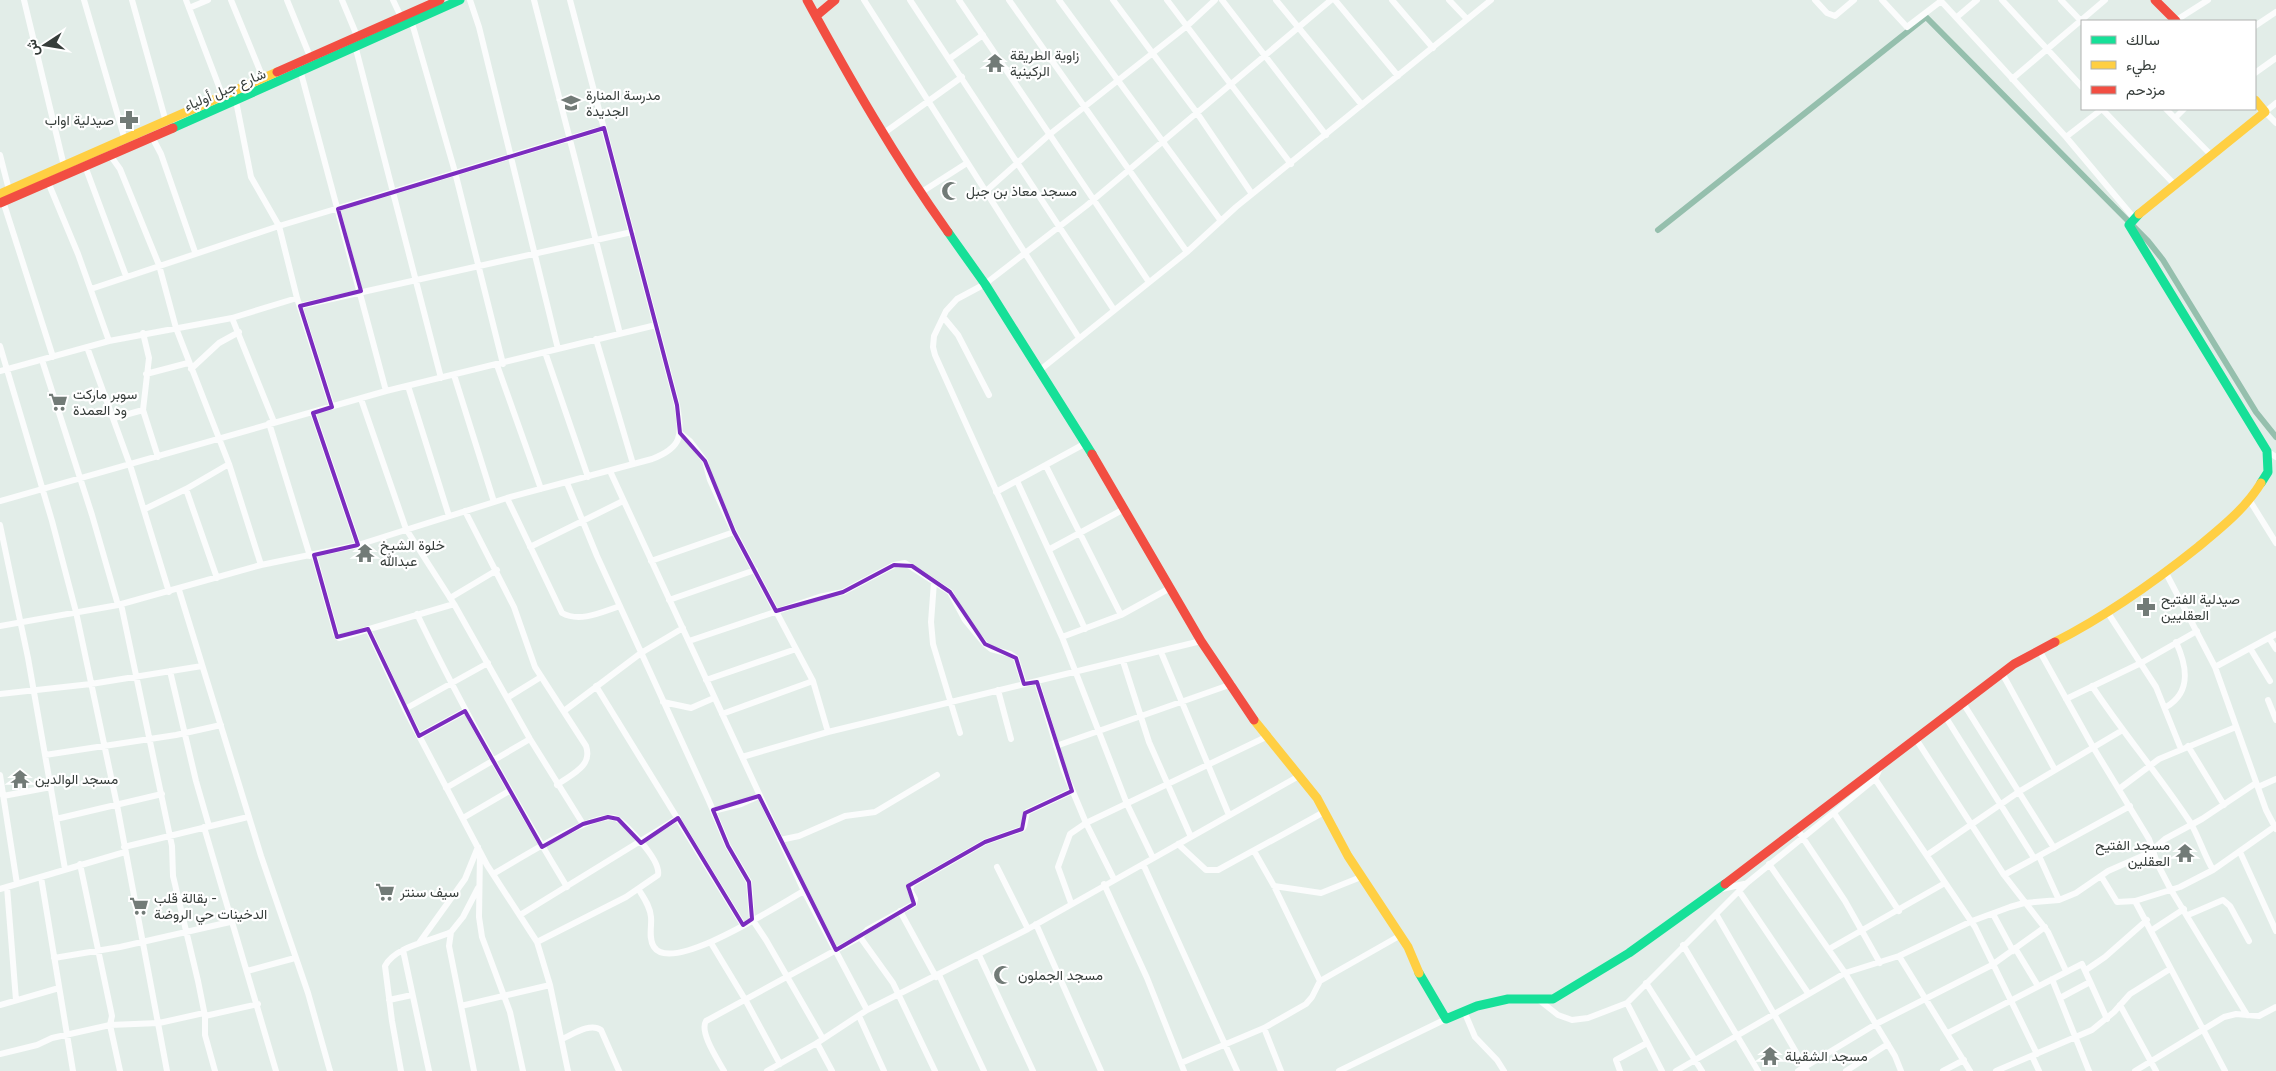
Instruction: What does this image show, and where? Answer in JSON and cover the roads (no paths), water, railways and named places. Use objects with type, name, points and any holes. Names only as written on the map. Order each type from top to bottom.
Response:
[{"type":"street","points":[[24,0],[64,166]]},
{"type":"street","points":[[84,0],[125,140]]},
{"type":"street","points":[[132,0],[166,122]]},
{"type":"street","points":[[186,0],[223,97]]},
{"type":"street","points":[[189,8],[208,0]]},
{"type":"street","points":[[230,0],[263,78]]},
{"type":"street","points":[[286,0],[314,67]]},
{"type":"street","points":[[342,0],[357,36]]},
{"type":"street","points":[[394,0],[401,17]]},
{"type":"street","name":"شارع جبل أولياء","points":[[3,197],[29,186],[64,166],[440,0]]},
{"type":"street","name":"شارع جبل أولياء","points":[[29,186],[48,182],[301,73],[460,0]]},
{"type":"street","points":[[470,0],[479,27],[558,348]]},
{"type":"street","points":[[534,0],[620,334]]},
{"type":"street","points":[[0,626],[120,605],[180,590],[261,565],[358,544],[507,498],[633,464],[668,453],[677,444],[680,433],[677,406],[570,0]]},
{"type":"street","points":[[807,0],[920,193],[985,284],[1086,443],[1201,641],[1232,684],[1266,737],[1314,793],[1361,877],[1401,935],[1423,982],[1446,1019]]},
{"type":"street","points":[[816,16],[835,0]]},
{"type":"street","points":[[864,0],[927,102],[1079,338]]},
{"type":"street","points":[[910,0],[1114,310]]},
{"type":"street","points":[[959,0],[1149,282]]},
{"type":"street","points":[[1009,0],[1187,252]]},
{"type":"street","points":[[1059,0],[1221,221]]},
{"type":"street","points":[[1113,0],[1196,113],[1252,194]]},
{"type":"street","points":[[1167,0],[1291,164]]},
{"type":"street","points":[[985,192],[1050,134],[1187,26],[1215,0]]},
{"type":"street","points":[[1222,0],[1326,135]]},
{"type":"street","points":[[1276,0],[1362,105]]},
{"type":"street","points":[[1153,858],[1126,804],[1062,638],[935,355],[933,342],[946,311],[957,299],[985,284],[1086,206],[1333,0],[1398,76]]},
{"type":"street","points":[[1392,0],[1433,48]]},
{"type":"street","points":[[1449,0],[1467,19]]},
{"type":"street","points":[[1040,370],[1187,252],[1252,194],[1491,0]]},
{"type":"street","points":[[1814,0],[1827,13],[1835,16],[1854,0]]},
{"type":"street","points":[[1882,0],[1907,27],[1941,0],[2066,137],[2134,218]]},
{"type":"street","points":[[1957,17],[1977,0]]},
{"type":"street","points":[[2002,0],[2081,86]]},
{"type":"street","points":[[2061,0],[2081,20]]},
{"type":"street","points":[[2083,20],[2106,0]]},
{"type":"street","points":[[2155,0],[2175,20]]},
{"type":"street","points":[[2178,20],[2208,0]]},
{"type":"street","points":[[2256,25],[2276,12]]},
{"type":"street","points":[[2012,79],[2081,22]]},
{"type":"street","points":[[412,23],[480,267],[500,364],[541,489]]},
{"type":"street","points":[[949,59],[983,35]]},
{"type":"street","points":[[356,49],[441,378]]},
{"type":"street","points":[[2256,72],[2276,58]]},
{"type":"street","points":[[301,73],[361,291],[386,391]]},
{"type":"street","points":[[884,133],[962,77]]},
{"type":"street","points":[[236,101],[251,177],[279,226],[297,298],[332,407]]},
{"type":"street","points":[[2256,101],[2276,122]]},
{"type":"street","points":[[2276,103],[2130,222],[2130,227],[2267,451],[2276,457]]},
{"type":"street","points":[[2066,137],[2101,110]]},
{"type":"street","points":[[2103,110],[2175,186]]},
{"type":"street","points":[[2167,110],[2212,156]]},
{"type":"street","points":[[2175,118],[2183,110]]},
{"type":"street","points":[[91,289],[195,252],[604,128]]},
{"type":"street","points":[[152,137],[161,154],[195,252]]},
{"type":"street","points":[[0,155],[3,197],[53,357]]},
{"type":"street","points":[[110,155],[120,169],[159,265],[176,328],[189,366],[229,464],[261,565]]},
{"type":"street","points":[[920,193],[967,163]]},
{"type":"street","points":[[85,166],[126,276]]},
{"type":"street","points":[[48,182],[62,212],[109,341]]},
{"type":"street","points":[[300,306],[632,232]]},
{"type":"street","points":[[4,370],[109,341],[232,318],[297,298]]},
{"type":"street","points":[[232,318],[239,332],[272,423],[337,637],[341,639],[452,601],[497,570]]},
{"type":"street","points":[[944,318],[958,335],[989,395]]},
{"type":"street","points":[[0,501],[386,391],[656,325]]},
{"type":"street","points":[[146,374],[189,366],[219,343],[239,332]]},
{"type":"street","points":[[143,334],[149,358],[143,410],[158,457]]},
{"type":"street","points":[[596,339],[633,464]]},
{"type":"street","points":[[0,346],[4,370],[43,490],[76,612],[117,805],[167,1071]]},
{"type":"street","points":[[87,347],[130,465],[169,592]]},
{"type":"street","points":[[545,352],[588,477]]},
{"type":"street","points":[[42,360],[120,605],[162,794],[170,836],[173,876],[204,1015],[205,1035],[215,1071]]},
{"type":"street","points":[[454,375],[494,502]]},
{"type":"street","points":[[408,386],[449,516]]},
{"type":"street","points":[[361,399],[406,529],[452,601],[557,785],[583,824]]},
{"type":"street","points":[[114,418],[143,410]]},
{"type":"street","points":[[313,412],[358,544]]},
{"type":"street","points":[[680,433],[690,441],[705,461],[710,480],[734,532],[814,681],[828,732]]},
{"type":"street","points":[[996,492],[1086,443]]},
{"type":"street","points":[[1338,1071],[1464,1011],[1484,1004],[1514,998],[1553,1000],[1605,969],[1673,923],[2002,673],[2038,650],[2108,613],[2166,573],[2250,502],[2268,472],[2267,451]]},
{"type":"street","points":[[145,510],[229,464]]},
{"type":"street","points":[[1046,466],[1082,534],[1121,615]]},
{"type":"street","points":[[610,471],[804,891],[867,1010]]},
{"type":"street","points":[[1017,481],[1050,549],[1084,629]]},
{"type":"street","points":[[566,482],[582,522],[728,846],[749,882],[752,919],[823,1039]]},
{"type":"street","points":[[186,489],[217,578]]},
{"type":"street","points":[[507,498],[562,613],[572,617],[587,617],[620,606]]},
{"type":"street","points":[[530,547],[623,501]]},
{"type":"street","points":[[2250,502],[2276,543]]},
{"type":"street","points":[[1050,549],[1082,534],[1124,509]]},
{"type":"street","points":[[465,511],[497,570],[505,592],[518,616],[530,655],[541,677],[586,746],[588,760],[557,785]]},
{"type":"street","points":[[0,525],[34,690],[65,869]]},
{"type":"street","points":[[650,561],[734,532]]},
{"type":"street","points":[[689,641],[819,597],[843,592],[898,564],[909,564],[952,596],[965,620],[985,644],[991,649],[1010,654],[1016,658],[1024,684]]},
{"type":"street","points":[[669,600],[755,570]]},
{"type":"street","points":[[2101,876],[2117,902],[2135,902],[2171,890],[2213,870],[2275,828],[2257,785],[2215,667],[2166,573]]},
{"type":"street","points":[[934,582],[931,633],[960,733]]},
{"type":"street","points":[[1062,638],[1121,615],[1170,588]]},
{"type":"street","points":[[180,590],[248,817],[318,1025],[330,1071]]},
{"type":"street","points":[[2108,613],[2141,662],[2166,707],[2181,748]]},
{"type":"street","points":[[417,614],[465,711],[509,791],[567,887]]},
{"type":"street","points":[[564,711],[641,653],[683,628]]},
{"type":"street","points":[[368,629],[405,709],[446,788],[493,874],[537,942],[550,985],[568,1071]]},
{"type":"street","points":[[2066,700],[2197,631]]},
{"type":"street","points":[[2215,667],[2276,634]]},
{"type":"street","points":[[2268,638],[2276,649]]},
{"type":"street","points":[[742,757],[828,732],[950,701],[1037,682],[1201,641]]},
{"type":"street","points":[[2166,707],[2175,702],[2181,694],[2185,677],[2185,662],[2176,642]]},
{"type":"street","points":[[2250,648],[2270,681]]},
{"type":"street","points":[[706,680],[796,649]]},
{"type":"street","points":[[2038,650],[2154,849],[2160,869],[2171,890],[2247,1015]]},
{"type":"street","points":[[1161,652],[1229,815]]},
{"type":"street","points":[[1123,661],[1140,716],[1191,837]]},
{"type":"street","points":[[405,709],[488,663]]},
{"type":"street","points":[[0,694],[91,684],[202,666]]},
{"type":"street","points":[[170,671],[230,922],[258,1004],[276,1071]]},
{"type":"street","points":[[2002,673],[2055,770]]},
{"type":"street","points":[[507,698],[541,677]]},
{"type":"street","points":[[722,714],[814,681]]},
{"type":"street","points":[[1037,682],[1072,791],[1114,879]]},
{"type":"street","points":[[1056,746],[1232,684]]},
{"type":"street","points":[[596,686],[743,924]]},
{"type":"street","points":[[2092,686],[2191,824],[2213,870]]},
{"type":"street","points":[[998,690],[1011,738]]},
{"type":"street","points":[[663,702],[691,708],[714,698]]},
{"type":"street","points":[[2268,700],[2276,720]]},
{"type":"street","points":[[1963,703],[2020,791],[2054,848]]},
{"type":"street","points":[[419,736],[465,711]]},
{"type":"street","points":[[1945,716],[2036,857],[2059,900]]},
{"type":"street","points":[[45,755],[221,726]]},
{"type":"street","points":[[2119,789],[2159,759],[2181,748],[2236,727]]},
{"type":"street","points":[[1927,856],[2020,791],[2122,730]]},
{"type":"street","points":[[1071,903],[1058,863],[1070,834],[1086,823],[1266,737]]},
{"type":"street","points":[[446,788],[530,739]]},
{"type":"street","points":[[1916,739],[2004,875],[2024,903],[2045,927],[2066,971]]},
{"type":"street","points":[[2188,746],[2224,805]]},
{"type":"street","points":[[1539,1000],[1558,1015],[1572,1020],[1588,1018],[1627,1002],[1747,882],[1876,779],[1881,766]]},
{"type":"street","points":[[0,775],[17,884]]},
{"type":"street","points":[[780,840],[799,836],[845,816],[875,812],[937,775]]},
{"type":"street","points":[[767,1071],[778,1067],[867,1010],[1028,929],[1104,884],[1299,776]]},
{"type":"street","points":[[1876,779],[1972,921],[2035,1055],[2039,1071]]},
{"type":"street","points":[[1676,1071],[1846,973],[1899,956],[1972,921],[2024,903],[2059,900],[2085,888],[2101,876],[2154,849],[2165,839],[2257,785],[2276,779]]},
{"type":"street","points":[[3,796],[50,787]]},
{"type":"street","points":[[463,818],[509,791]]},
{"type":"street","points":[[724,1071],[704,1032],[706,1021],[746,1001],[860,937],[867,930],[916,901],[910,890],[912,884],[985,842],[1022,828],[1025,824],[1027,812],[1072,791]]},
{"type":"street","points":[[56,819],[162,794]]},
{"type":"street","points":[[713,810],[741,804],[759,796]]},
{"type":"street","points":[[2004,875],[2130,806]]},
{"type":"street","points":[[1178,844],[1198,865],[1206,870],[1213,871],[1227,867],[1324,812]]},
{"type":"street","points":[[1834,813],[1899,910]]},
{"type":"street","points":[[0,889],[125,849],[206,826],[248,817]]},
{"type":"street","points":[[493,874],[583,824],[612,817],[618,819],[642,842],[659,872],[655,878],[639,890],[537,942]]},
{"type":"street","points":[[520,915],[642,842],[678,818]]},
{"type":"street","points":[[1797,829],[1862,931],[1880,963]]},
{"type":"street","points":[[479,849],[478,886],[482,937],[506,997],[523,1071]]},
{"type":"street","points":[[419,943],[465,879],[479,849]]},
{"type":"street","points":[[1254,851],[1274,886],[1320,981]]},
{"type":"street","points":[[2240,852],[2276,931]]},
{"type":"street","points":[[80,864],[112,1016],[110,1025],[120,1071]]},
{"type":"street","points":[[1143,864],[1237,1071]]},
{"type":"street","points":[[1769,864],[1846,973],[1888,1044],[1901,1071]]},
{"type":"street","points":[[997,867],[1028,929]]},
{"type":"street","points":[[41,877],[73,1071]]},
{"type":"street","points":[[1274,886],[1321,893],[1361,877]]},
{"type":"street","points":[[1715,890],[1747,882]]},
{"type":"street","points":[[1829,949],[1945,883]]},
{"type":"street","points":[[1104,884],[1147,978],[1184,1071]]},
{"type":"street","points":[[401,1071],[385,966],[390,958],[403,950],[451,932],[463,917],[478,886]]},
{"type":"street","points":[[8,887],[16,1000]]},
{"type":"street","points":[[639,890],[649,907],[651,940],[659,952],[677,954],[711,943],[804,891]]},
{"type":"street","points":[[1739,891],[1808,994]]},
{"type":"street","points":[[2152,930],[2186,912],[2223,900],[2230,906],[2249,941]]},
{"type":"street","points":[[2135,902],[2147,920],[2170,969],[2225,1071]]},
{"type":"street","points":[[900,911],[937,976],[984,1071]]},
{"type":"street","points":[[1716,914],[1806,1069]]},
{"type":"street","points":[[1993,914],[2038,986]]},
{"type":"street","points":[[2086,970],[2105,957],[2147,920]]},
{"type":"street","points":[[54,958],[144,942],[230,922]]},
{"type":"street","points":[[1036,924],[1101,1071]]},
{"type":"street","points":[[1798,1071],[1806,1069],[1876,1024],[1992,965],[2045,927]]},
{"type":"street","points":[[451,932],[450,952],[474,1071]]},
{"type":"street","points":[[1181,1063],[1264,1028],[1306,1004],[1320,981],[1401,935]]},
{"type":"street","points":[[860,937],[885,969],[935,1071]]},
{"type":"street","points":[[711,943],[746,1001],[778,1067]]},
{"type":"street","points":[[1683,945],[1758,1071]]},
{"type":"street","points":[[403,950],[429,1071]]},
{"type":"street","points":[[979,955],[1034,1071]]},
{"type":"street","points":[[1899,956],[1970,1071]]},
{"type":"street","points":[[247,971],[295,958]]},
{"type":"street","points":[[1948,1033],[2081,964],[2086,970],[2107,1020]]},
{"type":"street","points":[[1996,1071],[2076,1038],[2107,1020],[2130,994],[2170,969]]},
{"type":"street","points":[[2052,979],[2089,1071]]},
{"type":"street","points":[[2060,998],[2090,982]]},
{"type":"street","points":[[1646,983],[1702,1071]]},
{"type":"street","points":[[461,1006],[506,997],[550,985]]},
{"type":"street","points":[[0,1005],[59,988]]},
{"type":"street","points":[[389,1000],[412,995]]},
{"type":"street","points":[[1627,1002],[1662,1071]]},
{"type":"street","points":[[0,1054],[37,1045],[52,1038],[110,1025],[159,1023],[258,1004]]},
{"type":"street","points":[[2120,1005],[2156,1071]]},
{"type":"street","points":[[2134,1071],[2201,1029],[2230,1015],[2259,1016],[2276,1007]]},
{"type":"street","points":[[1464,1011],[1475,1037],[1497,1060],[1504,1071]]},
{"type":"street","points":[[859,1016],[884,1071]]},
{"type":"street","points":[[562,1040],[591,1027],[597,1027],[619,1071]]},
{"type":"street","points":[[1264,1028],[1281,1071]]},
{"type":"street","points":[[817,1043],[832,1071]]},
{"type":"street","points":[[1620,1071],[1616,1060],[1648,1043]]},
{"type":"street","points":[[1846,1071],[1888,1044]]},
{"type":"street","points":[[1943,1071],[1964,1060]]},
{"type":"waterway","points":[[1658,230],[1926,17],[2148,241],[2163,260],[2256,412],[2276,437]]},
{"type":"place","name":"زاوية الطريقة الركينية","points":[[995,63]]},
{"type":"place","name":"مدرسة المنارة الجديدة","points":[[571,103]]},
{"type":"place","name":"صيدلية اواب","points":[[129,120]]},
{"type":"place","name":"مسجد معاذ بن جبل","points":[[951,191]]},
{"type":"place","name":"سوبر ماركت ود العمدة","points":[[58,402]]},
{"type":"place","name":"خلوة الشيخ عبدالله","points":[[365,553]]},
{"type":"place","name":"صيدلية الفتيح العقليين","points":[[2146,607]]},
{"type":"place","name":"مسجد الوالدين","points":[[20,779]]},
{"type":"place","name":"مسجد الفتيح العقلين","points":[[2185,853]]},
{"type":"place","name":"سيف سنتر","points":[[385,892]]},
{"type":"place","name":"بقالة قلب - الدخينات حي الروضة","points":[[139,906]]},
{"type":"place","name":"مسجد الجملون","points":[[1003,975]]},
{"type":"place","name":"مسجد الشقيلة","points":[[1770,1056]]}]
